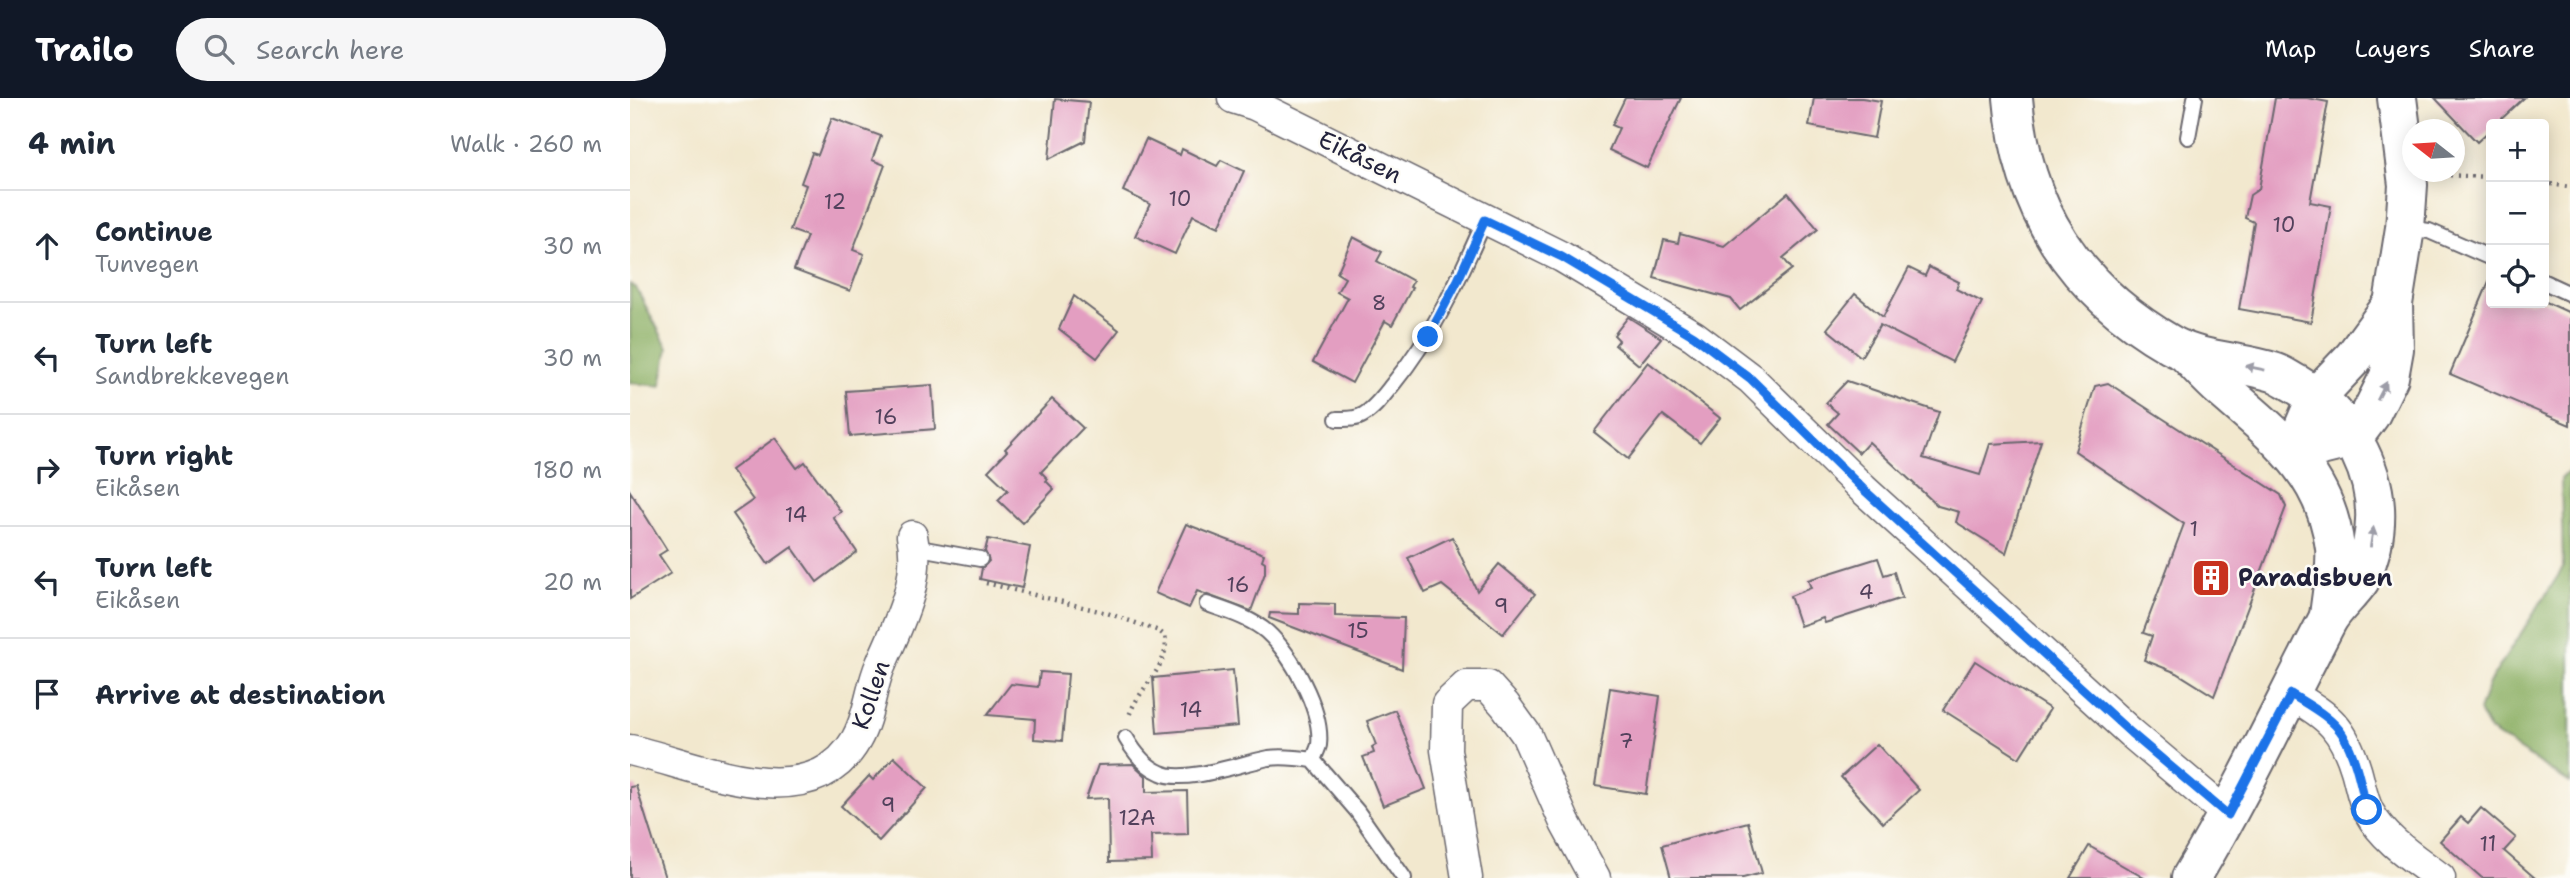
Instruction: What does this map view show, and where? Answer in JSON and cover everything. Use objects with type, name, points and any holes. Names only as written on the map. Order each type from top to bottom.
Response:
[{"type":"main road","points":[[2013,98],[2024,168],[2045,222],[2084,278],[2135,323],[2185,352],[2221,389],[2259,419],[2293,453],[2318,487],[2329,515],[2335,550],[2329,617]]},
{"type":"main road","points":[[2293,453],[2353,438],[2370,415],[2389,377],[2394,349],[2393,304],[2405,228],[2408,185],[2397,98]]},
{"type":"main road","points":[[2293,453],[2317,396],[2354,357],[2393,304]]},
{"type":"main road","points":[[2185,352],[2274,372],[2317,396],[2339,418],[2353,438],[2368,475],[2376,508],[2372,544],[2361,578],[2329,617],[2228,815],[2190,878]]},
{"type":"street","name":"Eikåsen","points":[[1233,98],[1255,106],[1562,257],[1683,329],[1751,379],[1863,489],[2131,733],[2228,815]]},
{"type":"street","name":"Kollen","points":[[630,750],[748,782],[770,783],[820,775],[847,753],[857,739],[874,679],[905,606],[912,581],[913,542]]},
{"type":"street","points":[[1467,878],[1446,750],[1447,704],[1466,686],[1488,686],[1526,734],[1565,823],[1595,878]]},
{"type":"street","points":[[2291,694],[2322,713],[2343,734],[2356,768],[2367,810],[2378,826],[2397,845],[2440,878]]},
{"type":"lane","points":[[2188,137],[2195,98]]},
{"type":"lane","points":[[1337,419],[1354,419],[1365,414],[1416,356],[1458,280],[1485,220]]},
{"type":"lane","points":[[2405,228],[2429,231],[2486,256]]},
{"type":"lane","points":[[2549,284],[2570,294]]},
{"type":"lane","points":[[913,542],[955,555],[980,559]]},
{"type":"lane","points":[[1208,604],[1265,631],[1289,657],[1299,674],[1317,721],[1319,745],[1313,760]]},
{"type":"lane","points":[[1126,738],[1144,761],[1168,775],[1197,775],[1272,758],[1313,760],[1357,811],[1404,878]]},
{"type":"path","points":[[2465,176],[2486,177]]},
{"type":"path","points":[[2549,184],[2570,187]]},
{"type":"path","points":[[955,555],[977,580],[1107,612],[1159,631],[1165,636],[1167,645],[1164,659],[1143,688],[1131,711],[1126,738]]},
{"type":"green space","points":[[630,284],[636,288],[668,348],[661,386],[630,383]]},
{"type":"green space","points":[[2570,470],[2570,783],[2489,730],[2479,711],[2489,683],[2563,568],[2561,479]]},
{"type":"building","points":[[1625,98],[1681,98],[1647,168],[1609,150],[1619,128],[1612,125]]},
{"type":"building","points":[[1814,98],[1862,98],[1881,101],[1874,138],[1809,126]]},
{"type":"building","points":[[2275,98],[2307,98],[2328,102],[2310,202],[2331,206],[2311,322],[2239,309],[2254,222],[2245,218],[2250,195],[2259,189]]},
{"type":"building","points":[[2435,98],[2524,98],[2501,119],[2486,119],[2486,134],[2477,142],[2465,129],[2465,119],[2455,119]]},
{"type":"building","points":[[1055,99],[1089,102],[1085,141],[1049,159]]},
{"type":"building","points":[[832,118],[881,136],[872,160],[885,165],[853,250],[864,254],[850,291],[794,270],[807,236],[790,230],[806,185],[801,183],[812,153],[818,155]]},
{"type":"building","points":[[1146,139],[1180,155],[1182,149],[1217,166],[1221,160],[1244,171],[1219,227],[1193,215],[1175,254],[1135,236],[1150,204],[1123,191]]},
{"type":"building","points":[[1788,193],[1818,229],[1783,258],[1792,269],[1740,310],[1731,299],[1654,278],[1664,240],[1678,243],[1680,234],[1724,246]]},
{"type":"building","points":[[1353,237],[1382,252],[1377,261],[1413,281],[1410,287],[1412,288],[1392,325],[1385,321],[1352,383],[1313,362],[1348,298],[1337,292],[1345,278],[1337,273]]},
{"type":"building","points":[[1929,267],[1959,282],[1956,289],[1982,302],[1952,362],[1880,325],[1861,357],[1827,329],[1855,294],[1883,317],[1909,268],[1925,276]]},
{"type":"building","points":[[2486,288],[2486,308],[2549,308],[2549,303],[2570,313],[2570,425],[2450,374]]},
{"type":"building","points":[[1074,296],[1119,330],[1097,358],[1059,329]]},
{"type":"building","points":[[1628,317],[1661,338],[1639,365],[1615,345],[1619,340],[1614,335]]},
{"type":"building","points":[[1648,362],[1720,418],[1700,443],[1663,415],[1628,459],[1594,432]]},
{"type":"building","points":[[1847,381],[1939,412],[1923,458],[1980,475],[1990,444],[2041,441],[2006,553],[1956,522],[1959,512],[1938,506],[1869,442],[1859,453],[1828,424],[1838,413],[1826,403]]},
{"type":"building","name":"Paradisbuen","points":[[2108,383],[2281,495],[2286,507],[2214,696],[2177,673],[2144,660],[2152,636],[2143,633],[2184,524],[2075,451],[2095,386]]},
{"type":"building","points":[[932,385],[935,429],[850,436],[846,391]]},
{"type":"building","points":[[1052,399],[1083,428],[1041,472],[1054,489],[1022,523],[998,500],[1008,490],[988,471]]},
{"type":"building","points":[[775,438],[797,468],[805,462],[841,512],[833,517],[857,552],[817,582],[792,547],[768,564],[733,514],[753,500],[731,470]]},
{"type":"building","points":[[630,491],[667,550],[659,555],[671,573],[630,599]]},
{"type":"building","points":[[1186,524],[1264,554],[1262,560],[1265,562],[1265,573],[1251,611],[1197,591],[1189,608],[1155,593]]},
{"type":"building","points":[[1452,537],[1477,591],[1499,564],[1535,594],[1503,634],[1442,585],[1425,593],[1408,558]]},
{"type":"building","points":[[988,539],[1030,547],[1022,588],[980,579],[982,568],[989,561],[985,551]]},
{"type":"building","points":[[1878,558],[1884,575],[1894,572],[1902,598],[1825,623],[1823,618],[1800,626],[1790,596],[1811,588],[1808,580]]},
{"type":"building","points":[[1299,603],[1335,604],[1335,616],[1404,618],[1402,669],[1269,618],[1270,613],[1299,614]]},
{"type":"building","points":[[1975,661],[2050,709],[2019,758],[1943,710]]},
{"type":"building","points":[[1233,670],[1238,726],[1157,733],[1153,678]]},
{"type":"building","points":[[1040,672],[1068,674],[1062,741],[1034,739],[1035,719],[987,715],[1011,684],[1038,687]]},
{"type":"building","points":[[1610,688],[1660,696],[1646,794],[1595,786]]},
{"type":"building","points":[[1395,710],[1426,789],[1383,806],[1363,757],[1374,753],[1372,747],[1376,745],[1367,721]]},
{"type":"building","points":[[1877,744],[1919,790],[1883,823],[1841,777]]},
{"type":"building","points":[[894,757],[927,788],[879,841],[841,806],[869,776],[873,780]]},
{"type":"building","points":[[1133,764],[1146,776],[1146,792],[1187,791],[1188,834],[1151,835],[1152,861],[1109,862],[1108,798],[1086,799],[1098,765]]},
{"type":"building","points":[[636,786],[665,878],[630,878],[630,787]]},
{"type":"building","points":[[2481,808],[2516,838],[2504,851],[2535,878],[2482,878],[2440,841],[2461,817],[2468,823]]},
{"type":"building","points":[[1748,822],[1762,873],[1743,878],[1671,878],[1662,845]]},
{"type":"building","points":[[2089,846],[2144,878],[2070,878]]},
{"type":"place","name":"Paradisbuen","points":[[2211,578]]},
{"type":"route","points":[[1428,337],[1485,220],[1562,257],[1694,336],[1751,379],[1863,489],[2131,733],[2228,815],[2291,694],[2322,713],[2343,734],[2356,768],[2367,810]]}]
